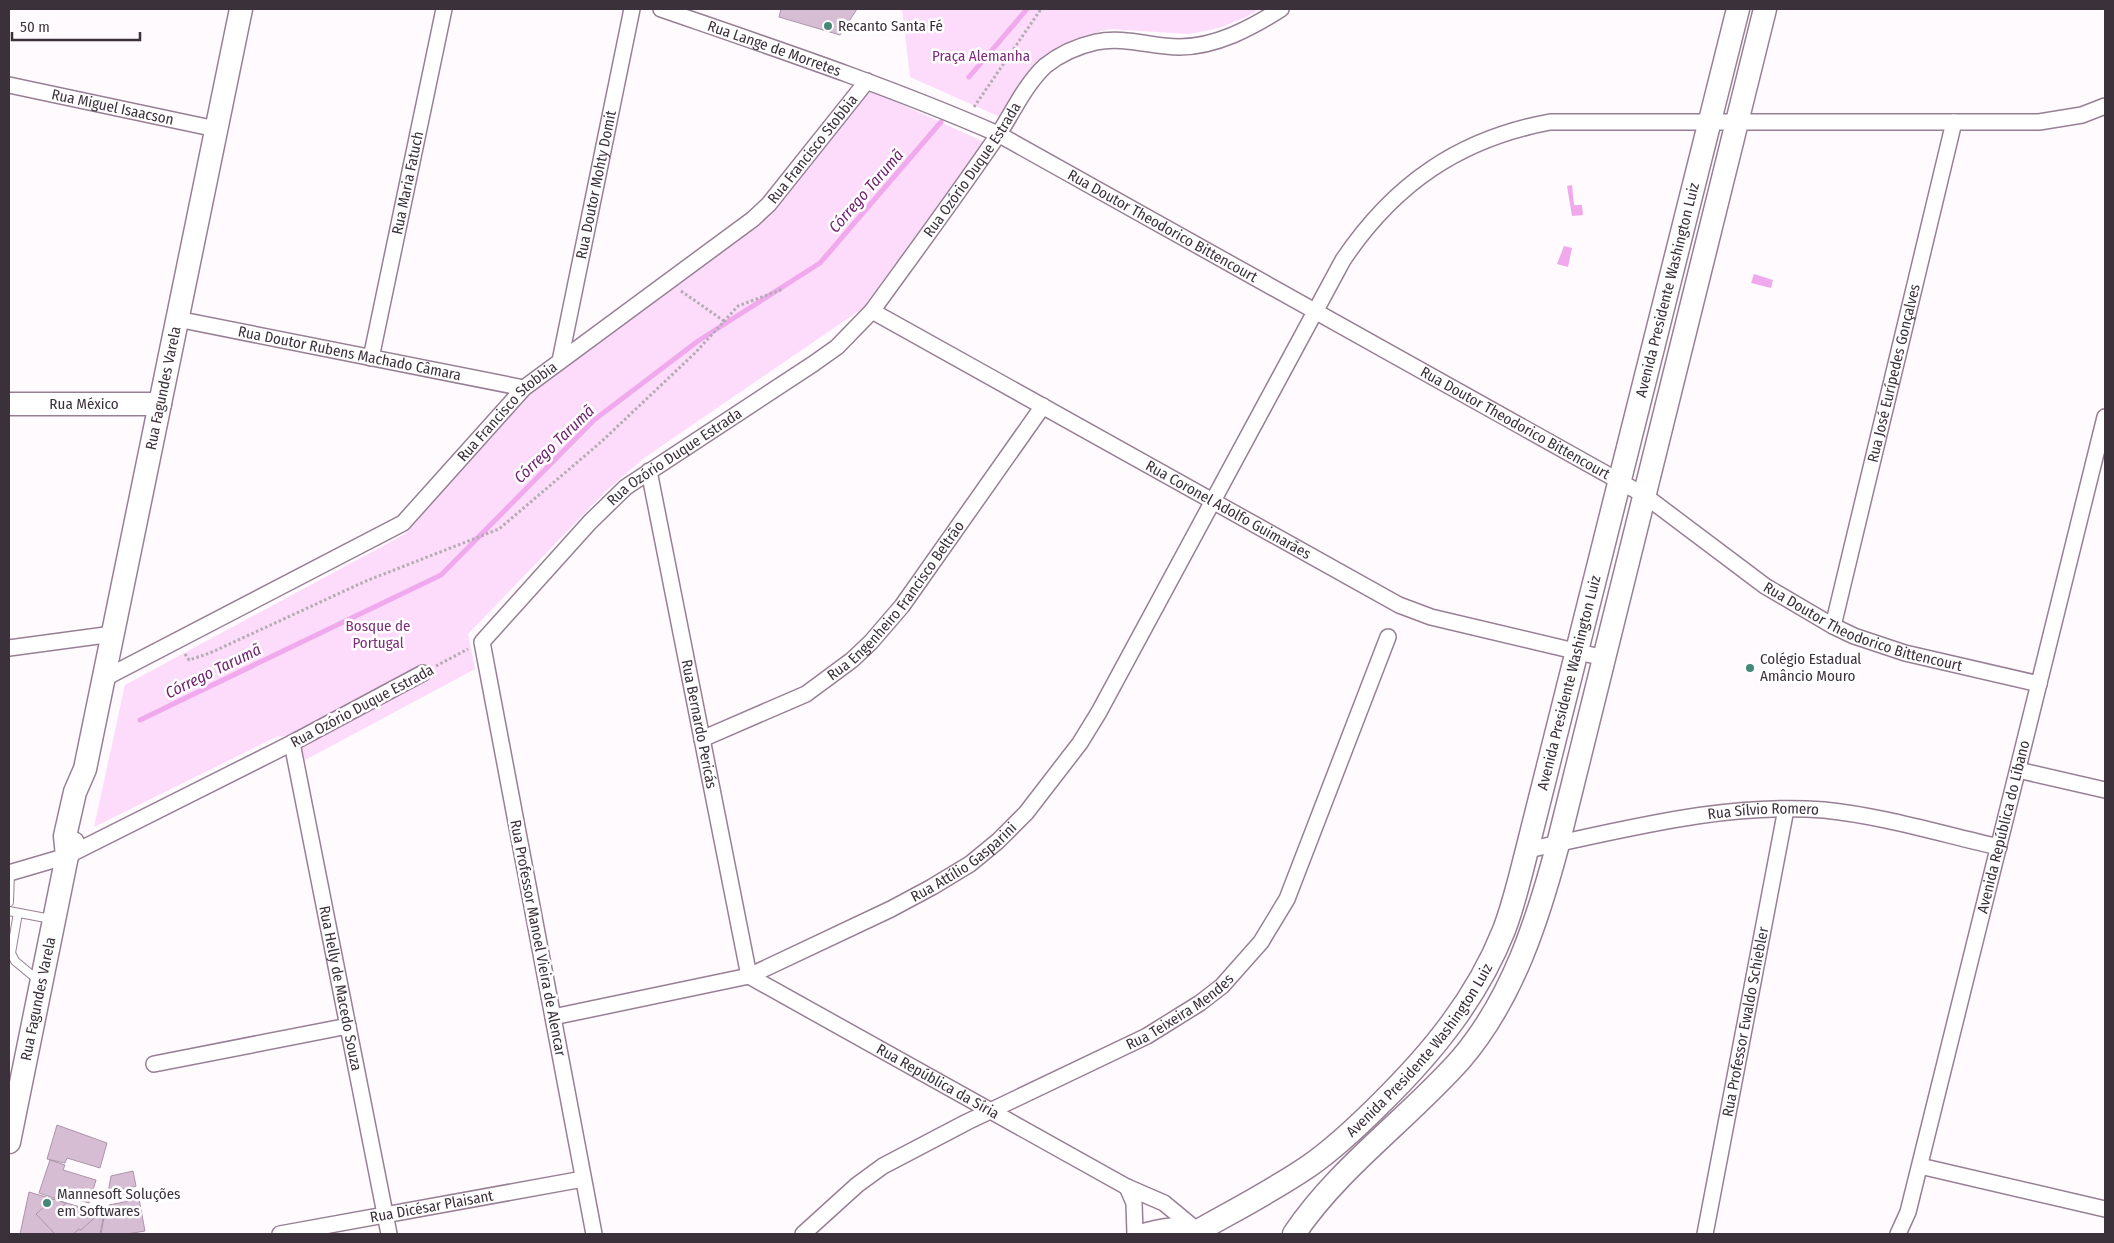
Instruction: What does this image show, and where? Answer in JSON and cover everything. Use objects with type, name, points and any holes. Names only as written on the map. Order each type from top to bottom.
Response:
[{"type":"street","name":"Rua Fagundes Varela","points":[[9,1142],[68,856],[76,836],[86,794],[85,768],[241,9]]},
{"type":"street","name":"Rua Maria Fatuch","points":[[371,358],[444,9]]},
{"type":"street","name":"Rua Doutor Mohty Domit","points":[[560,361],[632,9]]},
{"type":"street","name":"Rua Lange de Morretes","points":[[660,9],[867,81],[998,134]]},
{"type":"street","name":"Rua Ozório Duque Estrada","points":[[482,642],[606,504],[649,471],[837,347],[872,312],[998,134],[1035,77],[1060,56],[1077,47],[1114,40],[1180,47],[1197,45],[1241,32],[1281,9]]},
{"type":"street","name":"Avenida Presidente Washington Luiz","points":[[1204,1233],[1330,1151],[1425,1058],[1471,996],[1489,962],[1507,921],[1527,850],[1738,9]]},
{"type":"street","name":"Avenida Presidente Washington Luiz","points":[[1294,1234],[1317,1204],[1444,1077],[1476,1039],[1505,992],[1540,908],[1558,844],[1765,9]]},
{"type":"street","name":"Rua Francisco Stobbia","points":[[103,679],[394,529],[410,517],[524,388],[734,235],[769,204],[867,81]]},
{"type":"street","name":"Rua Miguel Isaacson","points":[[9,85],[216,129]]},
{"type":"street","name":"Rua Attílio Gasparini","points":[[553,1017],[749,976],[892,909],[932,887],[977,858],[998,841],[1026,813],[1080,743],[1099,712],[1314,311],[1356,240],[1394,198],[1443,160],[1472,145],[1525,126],[1550,122],[2039,122],[2082,115],[2105,106]]},
{"type":"street","name":"Rua José Eurípedes Gonçalves","points":[[1833,626],[1954,122]]},
{"type":"street","name":"Rua Doutor Theodorico Bittencourt","points":[[998,134],[1619,480],[1644,495],[1765,586],[1833,626],[1854,636],[1905,652],[2039,684]]},
{"type":"street","name":"Rua Coronel Adolfo Guimarães","points":[[872,312],[1380,595],[1414,612],[1604,658]]},
{"type":"street","name":"Rua Doutor Rubens Machado Câmara","points":[[177,319],[524,388]]},
{"type":"street","name":"Rua México","points":[[9,404],[160,404]]},
{"type":"street","name":"Rua Engenheiro Francisco Beltrão","points":[[702,739],[806,694],[852,660],[871,642],[902,606],[1042,406]]},
{"type":"street","name":"Avenida República do Líbano","points":[[1898,1234],[1908,1212],[1920,1166],[2105,417]]},
{"type":"street","name":"Rua Bernardo Pericás","points":[[649,471],[749,976]]},
{"type":"street","points":[[9,648],[113,634]]},
{"type":"street","name":"Rua Teixeira Mendes","points":[[803,1234],[882,1166],[1147,1036],[1176,1019],[1222,986],[1261,942],[1277,918],[1298,875],[1388,637]]},
{"type":"street","name":"Rua Professor Manoel Vieira de Alencar","points":[[482,642],[594,1234]]},
{"type":"street","name":"Rua Ozório Duque Estrada","points":[[9,872],[68,856],[292,743],[423,673]]},
{"type":"street","name":"Rua Helly de Macedo Souza","points":[[292,743],[389,1234]]},
{"type":"street","points":[[2018,770],[2105,790]]},
{"type":"street","name":"Rua Sílvio Romero","points":[[1527,850],[1710,815],[1755,810],[1824,810],[1865,817],[1998,847]]},
{"type":"street","name":"Rua Professor Ewaldo Schiebler","points":[[1705,1234],[1786,810]]},
{"type":"street","name":"Rua República da Síria","points":[[749,976],[1127,1187],[1164,1203],[1204,1233]]},
{"type":"street","points":[[154,1064],[348,1026]]},
{"type":"street","points":[[1920,1166],[2105,1209]]},
{"type":"street","name":"Rua Dicésar Plaisant","points":[[280,1234],[583,1179]]},
{"type":"street","points":[[1127,1187],[1134,1203],[1135,1234]]},
{"type":"street","points":[[1147,1234],[1166,1229],[1204,1233]]},
{"type":"lane","points":[[9,872],[9,902]]},
{"type":"lane","points":[[9,911],[54,920]]},
{"type":"lane","points":[[18,913],[11,953],[16,961],[41,983]]},
{"type":"path","points":[[966,120],[1041,9]]},
{"type":"path","points":[[668,282],[724,321]]},
{"type":"path","points":[[189,660],[210,653],[366,581],[499,529],[601,442],[695,353],[738,306],[783,289]]},
{"type":"path","name":"Rua Ozório Duque Estrada","points":[[423,673],[482,642]]},
{"type":"green space","name":"Praça Alemanha","points":[[902,9],[1259,9],[1246,17],[1219,28],[1189,34],[1110,29],[1082,36],[1046,58],[1023,79],[1000,117],[910,77]]},
{"type":"green space","name":"Bosque de Portugal","points":[[870,90],[984,142],[863,308],[644,458],[606,491],[468,634],[475,669],[305,760],[301,746],[289,736],[276,737],[94,827],[125,685],[405,534],[535,388],[768,218]]},
{"type":"green space","points":[[132,1188],[134,1199],[120,1202],[118,1191]]},
{"type":"shaded area","points":[[1572,185],[1574,205],[1582,205],[1583,215],[1572,216],[1567,186]]},
{"type":"shaded area","points":[[1564,246],[1572,248],[1568,267],[1557,264]]},
{"type":"shaded area","points":[[1754,274],[1773,280],[1771,288],[1751,283]]},
{"type":"building","name":"Recanto Santa Fé","points":[[781,9],[857,9],[840,35],[779,17]]},
{"type":"building","points":[[57,1125],[107,1143],[100,1168],[67,1158],[65,1163],[47,1159]]},
{"type":"building","points":[[50,1160],[65,1165],[63,1170],[96,1180],[89,1203],[61,1195],[60,1200],[39,1193]]},
{"type":"building","points":[[133,1171],[136,1186],[108,1193],[111,1176]]},
{"type":"building","name":"Mannesoft Soluções em Softwares","points":[[29,1192],[104,1214],[100,1234],[20,1234]]},
{"type":"building","points":[[53,1199],[66,1203],[62,1207],[68,1215],[78,1207],[100,1213],[81,1230],[79,1229],[73,1234],[55,1234],[36,1214]]},
{"type":"building","points":[[139,1199],[145,1231],[127,1234],[101,1234],[104,1217],[107,1217],[109,1205]]},
{"type":"waterway","name":"Córrego Tarumã","points":[[969,77],[1027,9]]},
{"type":"waterway","name":"Córrego Tarumã","points":[[140,720],[441,575],[594,420],[698,341],[820,263],[941,122]]},
{"type":"place","name":"Recanto Santa Fé","points":[[828,26]]},
{"type":"place","name":"Colégio Estadual Amâncio Mouro","points":[[1750,668]]},
{"type":"place","name":"Mannesoft Soluções em Softwares","points":[[47,1203]]}]
